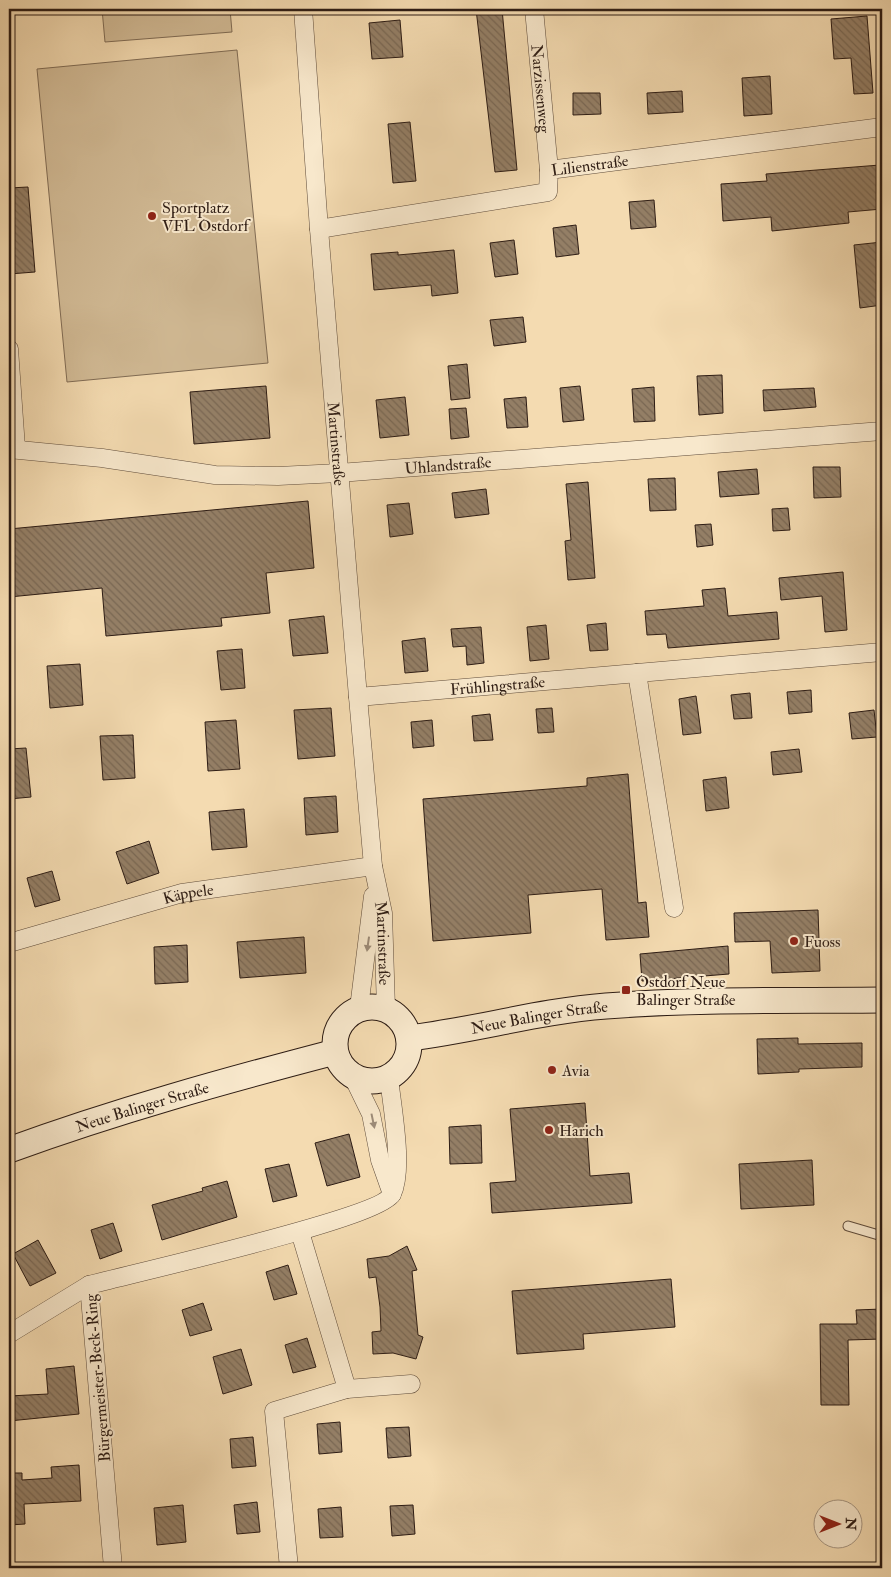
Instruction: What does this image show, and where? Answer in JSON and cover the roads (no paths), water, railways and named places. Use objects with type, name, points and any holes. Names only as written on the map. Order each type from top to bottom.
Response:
[{"type":"main road","name":"Neue Balinger Straße","points":[[408,1038],[526,1017],[605,1006],[882,1000]]},
{"type":"main road","points":[[372,1006],[386,1009],[403,1023],[408,1038],[409,1052],[403,1065],[389,1078],[371,1082],[353,1077],[340,1066],[335,1052],[334,1038],[340,1023],[351,1012],[359,1008],[372,1006]]},
{"type":"main road","name":"Neue Balinger Straße","points":[[9,1150],[110,1115],[213,1084],[335,1052]]},
{"type":"street","name":"Martinstraße","points":[[303,9],[319,230],[358,697],[374,872],[383,913],[386,1009]]},
{"type":"street","name":"Narzissenweg","points":[[534,9],[549,170]]},
{"type":"street","name":"Lilienstraße","points":[[319,230],[548,192],[549,170],[882,126]]},
{"type":"street","name":"Uhlandstraße","points":[[9,349],[12,448],[102,458],[215,475],[278,476],[339,473],[882,431]]},
{"type":"street","name":"Frühlingstraße","points":[[358,697],[882,652]]},
{"type":"street","points":[[637,673],[674,908]]},
{"type":"street","name":"Martinstraße","points":[[359,1008],[374,872]]},
{"type":"street","name":"Käppele","points":[[9,943],[182,893],[374,872]]},
{"type":"street","points":[[353,1077],[371,1114],[380,1160],[392,1194]]},
{"type":"street","points":[[389,1078],[398,1170],[392,1194]]},
{"type":"street","name":"Bürgermeister-Beck-Ring","points":[[114,1568],[89,1285],[300,1232],[364,1212],[385,1202],[392,1194]]},
{"type":"street","points":[[300,1232],[347,1389]]},
{"type":"street","points":[[9,1334],[89,1285]]},
{"type":"street","points":[[289,1568],[274,1411],[347,1389],[411,1384]]},
{"type":"lane","points":[[848,1226],[882,1236]]},
{"type":"place","name":"Sportplatz VFL Ostdorf","points":[[152,216]]},
{"type":"place","name":"Fuoss","points":[[794,941]]},
{"type":"place","name":"Ostdorf Neue Balinger Straße","points":[[626,990]]},
{"type":"place","name":"Avia","points":[[552,1070]]},
{"type":"place","name":"Harich","points":[[549,1130]]}]
